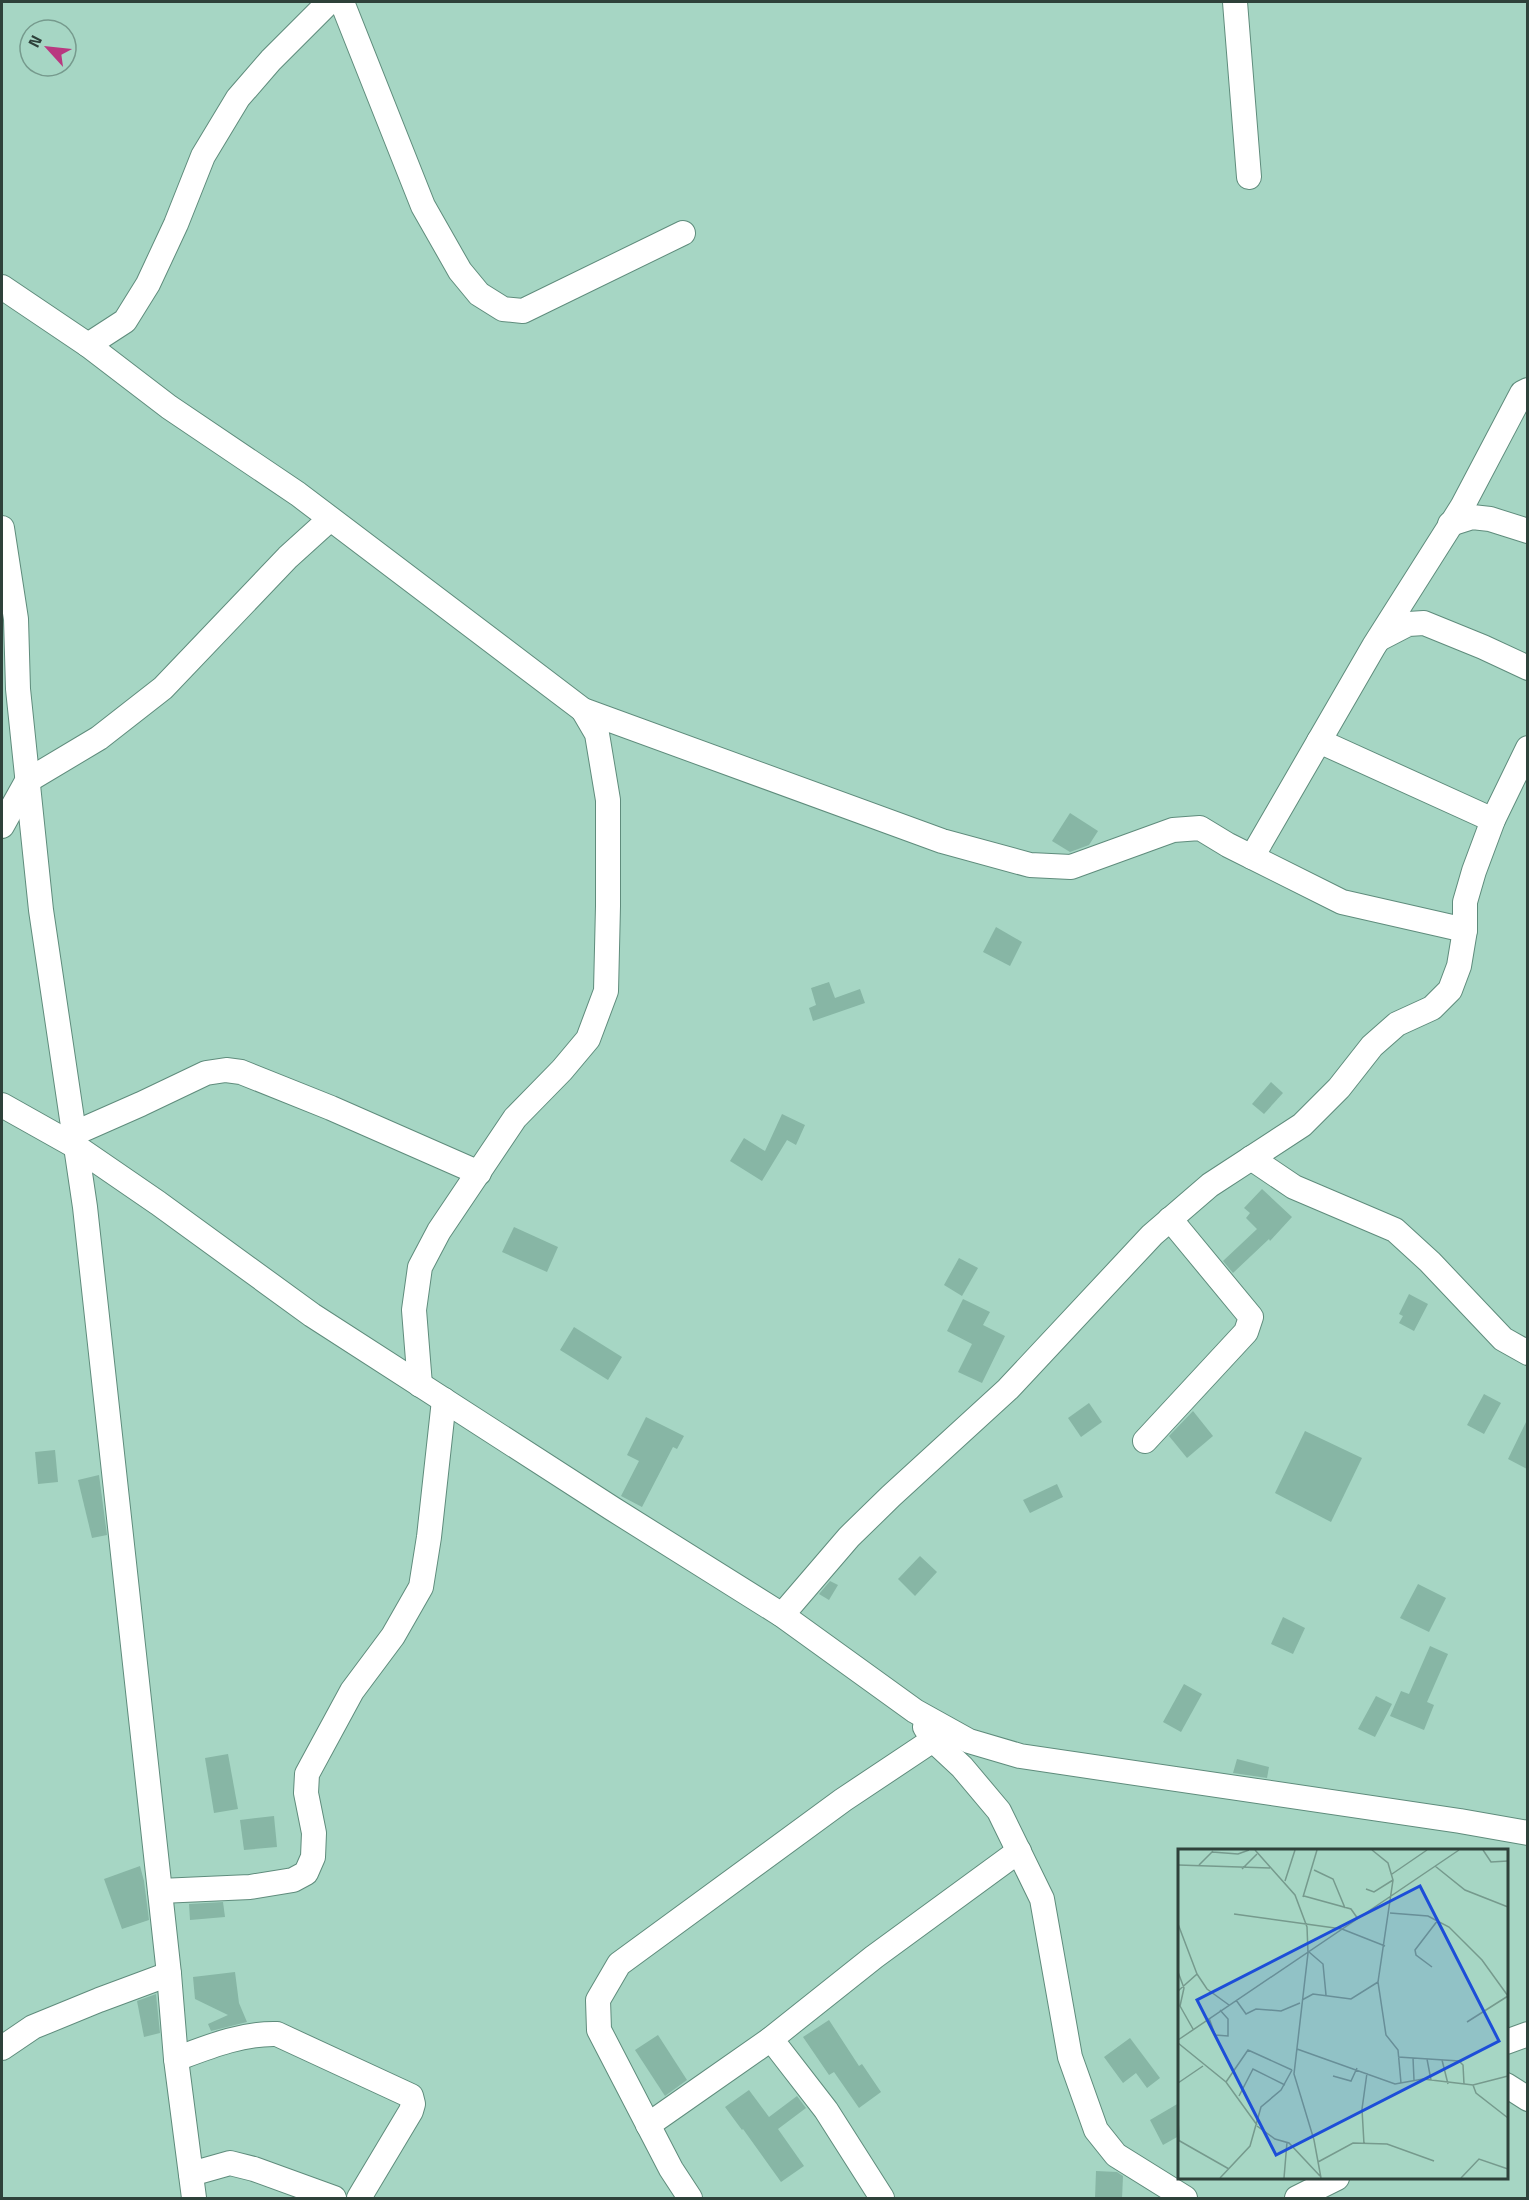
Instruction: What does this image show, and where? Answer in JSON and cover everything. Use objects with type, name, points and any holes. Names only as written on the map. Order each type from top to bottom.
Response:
[{"type":"street","points":[[88,345],[125,321],[148,284],[176,224],[203,156],[238,98],[271,60],[329,2]]},
{"type":"street","points":[[342,2],[423,206],[460,271],[479,294],[503,309],[523,311],[683,233]]},
{"type":"street","points":[[1235,2],[1249,177]]},
{"type":"street","points":[[2,287],[88,345],[169,407],[298,494],[583,710],[942,841],[1030,865],[1071,867],[1173,830],[1200,828],[1342,902],[1465,930]]},
{"type":"street","points":[[1252,857],[1318,741],[1450,525],[1522,393],[1527,390]]},
{"type":"street","points":[[1450,525],[1472,517],[1490,519],[1527,531]]},
{"type":"street","points":[[2,826],[27,781],[99,738],[163,688],[288,557],[330,519]]},
{"type":"street","points":[[2,528],[9,620],[41,910],[85,1207],[169,1974],[176,2059],[194,2199]]},
{"type":"street","points":[[1379,639],[1408,624],[1424,623],[1527,668]]},
{"type":"street","points":[[420,1385],[414,1310],[420,1268],[440,1232],[515,1118],[562,1070],[588,1039],[606,991],[608,800],[597,734],[583,710]]},
{"type":"street","points":[[1318,741],[1493,820]]},
{"type":"street","points":[[782,1615],[849,1537],[1008,1389],[1152,1235],[1210,1185],[1302,1125],[1339,1088],[1372,1046],[1397,1023],[1432,1008],[1450,990],[1459,966],[1465,930],[1465,902],[1474,871],[1493,820],[1527,748]]},
{"type":"street","points":[[74,1140],[206,1073],[226,1070],[241,1072],[331,1108],[479,1173]]},
{"type":"street","points":[[2,1105],[74,1140],[312,1315],[782,1615],[915,1711],[969,1741],[1020,1756],[1527,1833]]},
{"type":"street","points":[[1251,1158],[1294,1187],[1395,1230],[1430,1262],[1503,1339],[1527,1353]]},
{"type":"street","points":[[1145,1442],[1246,1332],[1251,1317],[1170,1219]]},
{"type":"street","points":[[160,1892],[250,1887],[293,1880],[306,1873],[313,1857],[314,1833],[306,1793],[307,1774],[315,1755],[352,1691],[393,1636],[421,1587],[429,1537],[444,1400]]},
{"type":"street","points":[[915,1711],[933,1740],[963,1767],[999,1811],[1042,1899],[1070,2057],[1096,2130],[1116,2155],[1185,2199]]},
{"type":"street","points":[[690,2199],[671,2169],[599,2030],[598,2000],[620,1964],[843,1800],[933,1740]]},
{"type":"street","points":[[648,2125],[771,2038],[874,1957],[1019,1851]]},
{"type":"street","points":[[2,2048],[33,2027],[169,1974]]},
{"type":"street","points":[[176,2059],[216,2044],[262,2033],[277,2034],[411,2096],[413,2104],[411,2111],[359,2199]]},
{"type":"street","points":[[1508,2041],[1527,2034]]},
{"type":"street","points":[[771,2038],[826,2110],[882,2199]]},
{"type":"street","points":[[1508,2086],[1527,2099]]},
{"type":"street","points":[[192,2174],[230,2163],[254,2169],[334,2199]]},
{"type":"street","points":[[1297,2199],[1335,2179]]},
{"type":"building","points":[[1070,813],[1098,831],[1089,845],[1070,852],[1052,841]]},
{"type":"building","points":[[996,927],[1022,942],[1010,966],[983,952]]},
{"type":"building","points":[[829,982],[835,998],[860,989],[865,1003],[813,1021],[809,1008],[816,1005],[811,988]]},
{"type":"building","points":[[1271,1082],[1283,1093],[1264,1114],[1252,1104]]},
{"type":"building","points":[[782,1114],[805,1125],[796,1145],[787,1140],[762,1181],[730,1161],[744,1138],[765,1151]]},
{"type":"building","points":[[1262,1189],[1292,1217],[1270,1241],[1269,1239],[1233,1273],[1223,1261],[1257,1229],[1246,1218],[1250,1213],[1244,1208]]},
{"type":"building","points":[[514,1227],[558,1247],[547,1272],[502,1252]]},
{"type":"building","points":[[959,1258],[978,1268],[962,1296],[944,1285]]},
{"type":"building","points":[[1409,1294],[1428,1304],[1414,1331],[1399,1323],[1403,1316],[1399,1314]]},
{"type":"building","points":[[963,1299],[990,1312],[983,1325],[1005,1336],[982,1383],[958,1372],[972,1344],[947,1331]]},
{"type":"building","points":[[574,1327],[622,1357],[608,1380],[560,1350]]},
{"type":"building","points":[[1484,1394],[1501,1403],[1484,1434],[1467,1425]]},
{"type":"building","points":[[1089,1403],[1102,1422],[1081,1437],[1068,1418]]},
{"type":"building","points":[[1193,1411],[1213,1436],[1187,1458],[1169,1436]]},
{"type":"building","points":[[646,1417],[684,1436],[677,1449],[673,1447],[642,1507],[621,1496],[639,1461],[627,1455]]},
{"type":"building","points":[[1527,1420],[1527,1469],[1508,1459]]},
{"type":"building","points":[[1305,1431],[1362,1458],[1331,1522],[1275,1493]]},
{"type":"building","points":[[55,1450],[58,1482],[38,1484],[35,1452]]},
{"type":"building","points":[[99,1475],[107,1535],[92,1538],[78,1480]]},
{"type":"building","points":[[1057,1484],[1063,1497],[1030,1513],[1023,1500]]},
{"type":"building","points":[[920,1556],[937,1572],[915,1596],[898,1579]]},
{"type":"building","points":[[830,1581],[838,1585],[829,1600],[819,1594]]},
{"type":"building","points":[[1418,1584],[1446,1598],[1429,1632],[1400,1618]]},
{"type":"building","points":[[1283,1617],[1305,1628],[1293,1654],[1271,1644]]},
{"type":"building","points":[[1430,1646],[1448,1654],[1427,1702],[1434,1705],[1424,1730],[1390,1716],[1401,1691],[1409,1694]]},
{"type":"building","points":[[1184,1684],[1202,1694],[1181,1732],[1163,1722]]},
{"type":"building","points":[[1376,1696],[1392,1704],[1375,1737],[1358,1729]]},
{"type":"building","points":[[228,1754],[238,1809],[214,1813],[205,1758]]},
{"type":"building","points":[[1237,1759],[1269,1767],[1267,1778],[1233,1773]]},
{"type":"building","points":[[274,1816],[277,1847],[244,1850],[240,1820]]},
{"type":"building","points":[[140,1866],[149,1920],[122,1929],[104,1879]]},
{"type":"building","points":[[223,1902],[225,1917],[190,1920],[189,1904]]},
{"type":"building","points":[[235,1972],[239,2003],[247,2022],[211,2031],[208,2024],[228,2015],[195,1999],[193,1977]]},
{"type":"building","points":[[156,1994],[160,2033],[144,2037],[137,2001]]},
{"type":"building","points":[[829,2020],[859,2066],[862,2064],[881,2092],[859,2108],[834,2072],[829,2075],[803,2037]]},
{"type":"building","points":[[658,2035],[687,2080],[665,2096],[635,2050]]},
{"type":"building","points":[[1130,2038],[1160,2078],[1147,2088],[1136,2073],[1123,2083],[1104,2057]]},
{"type":"building","points":[[749,2090],[769,2117],[797,2096],[806,2108],[778,2129],[804,2166],[781,2182],[725,2107]]},
{"type":"building","points":[[1178,2104],[1178,2137],[1163,2145],[1150,2120]]},
{"type":"building","points":[[1096,2171],[1117,2172],[1123,2176],[1122,2199],[1095,2199]]}]
